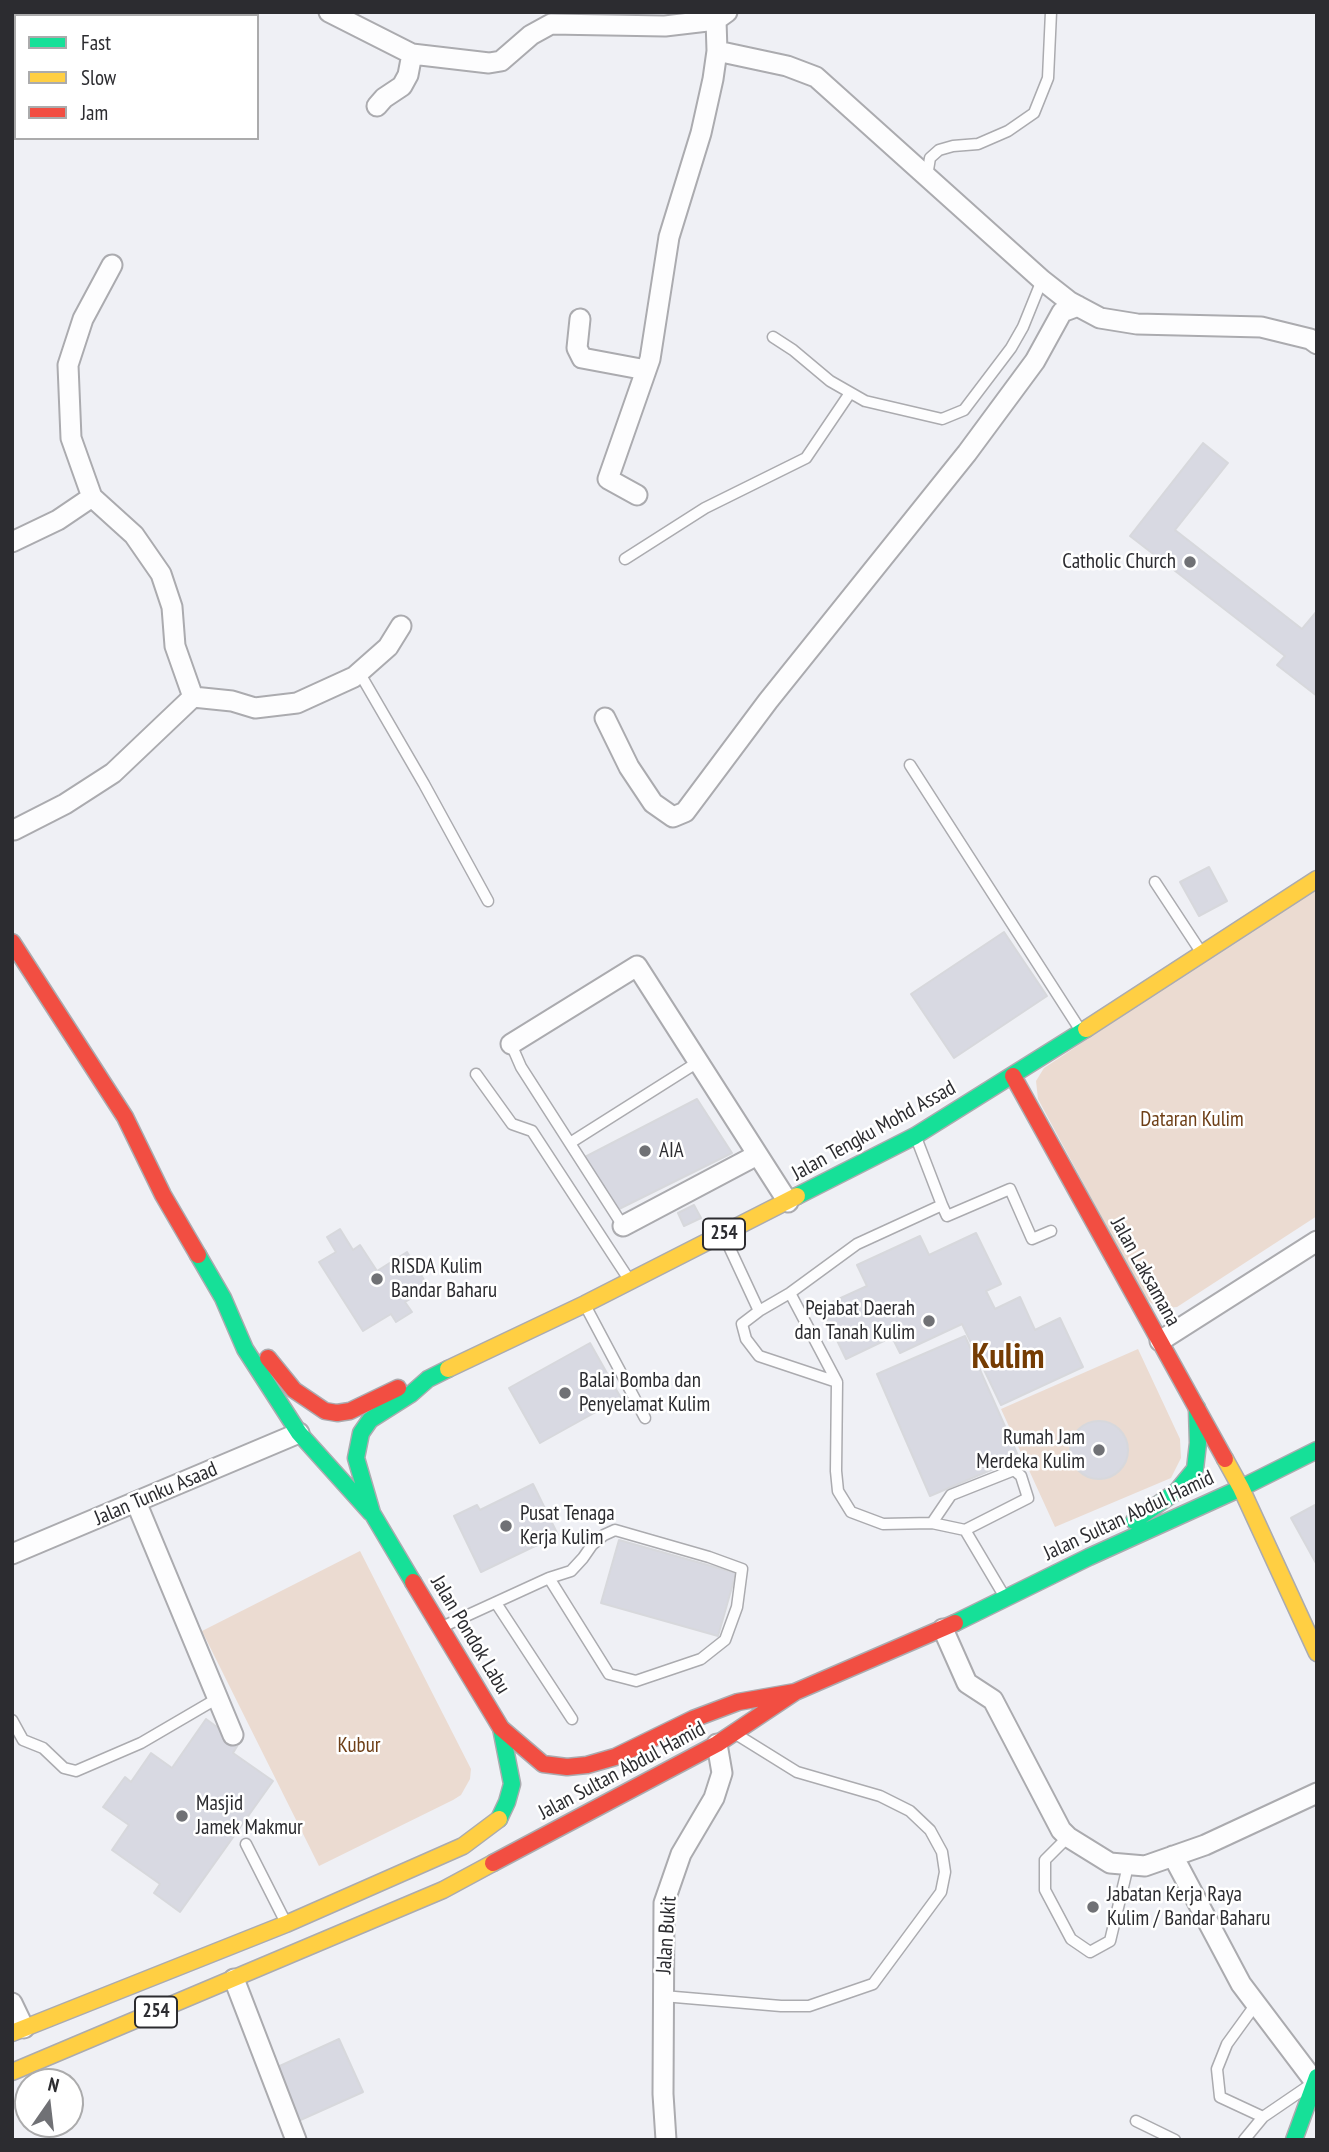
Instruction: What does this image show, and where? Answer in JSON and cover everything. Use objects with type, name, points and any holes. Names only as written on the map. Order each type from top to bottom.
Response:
[{"type":"main road","name":"Jalan Tengku Mohd Assad","points":[[372,1513],[356,1458],[361,1433],[370,1420],[411,1394],[428,1379],[584,1304],[915,1136],[1013,1076],[1317,879]]},
{"type":"main road","points":[[12,942],[125,1117],[163,1195],[223,1298]]},
{"type":"main road","name":"Jalan Laksamana","points":[[1013,1076],[1241,1488],[1315,1644]]},
{"type":"main road","name":"Jalan Tengku Mohd Assad","points":[[223,1298],[294,1390],[324,1411],[350,1411],[409,1382],[428,1379]]},
{"type":"main road","name":"Jalan Pondok Labu","points":[[223,1298],[245,1349],[299,1433],[372,1513],[501,1728],[543,1764],[577,1766],[615,1757],[693,1719],[737,1702],[795,1692]]},
{"type":"main road","points":[[1089,1557],[1187,1481],[1195,1469],[1197,1458],[1197,1408]]},
{"type":"main road","name":"254","points":[[1241,1488],[1317,1450]]},
{"type":"main road","name":"Jalan Sultan Abdul Hamid","points":[[18,2031],[292,1937],[443,1890],[725,1738],[795,1692],[943,1629],[1004,1597],[1241,1488]]},
{"type":"main road","name":"Jalan Sultan Abdul Hamid","points":[[12,2072],[234,1979],[292,1937],[463,1846],[498,1820],[507,1802],[512,1784],[501,1728]]},
{"type":"main road","points":[[1294,2140],[1316,2079]]},
{"type":"street","points":[[329,12],[362,22],[412,54],[472,62],[501,61],[531,34],[551,24],[665,26],[721,16],[701,133],[669,237],[650,359],[608,479],[637,495]]},
{"type":"street","points":[[717,51],[787,66],[816,77],[1042,280],[1074,304],[1100,318],[1138,324],[1261,327],[1317,344]]},
{"type":"street","points":[[377,106],[384,97],[402,86],[408,75],[412,54]]},
{"type":"street","points":[[112,265],[83,319],[68,365],[71,438],[92,498],[134,535],[161,574],[172,607],[175,646],[193,697]]},
{"type":"street","points":[[605,718],[629,767],[659,807],[673,817],[685,812],[768,701],[967,453],[1035,361],[1062,312],[1074,304]]},
{"type":"street","points":[[580,320],[577,348],[582,358],[646,370]]},
{"type":"street","points":[[12,542],[58,520],[92,498]]},
{"type":"street","points":[[13,830],[65,804],[113,773],[193,697],[232,701],[255,708],[297,703],[359,673],[388,647],[401,626]]},
{"type":"street","points":[[511,1044],[638,966],[788,1202]]},
{"type":"street","points":[[623,1226],[757,1155]]},
{"type":"street","points":[[1160,1341],[1317,1241]]},
{"type":"street","name":"Jalan Tunku Asaad","points":[[12,1555],[299,1433]]},
{"type":"street","points":[[136,1502],[233,1735]]},
{"type":"street","points":[[943,1629],[967,1683],[993,1700],[1055,1821],[1068,1838],[1119,1865],[1145,1866],[1173,1856],[1317,1793]]},
{"type":"street","name":"Jalan Bukit","points":[[666,2140],[663,2094],[664,1903],[681,1854],[715,1798],[722,1773],[725,1738]]},
{"type":"street","points":[[1173,1856],[1241,1983],[1316,2079]]},
{"type":"street","points":[[234,1979],[296,2140]]},
{"type":"street","points":[[12,2003],[18,2031]]},
{"type":"lane","points":[[927,177],[930,158],[939,150],[978,144],[1008,131],[1034,113],[1048,78],[1051,12]]},
{"type":"lane","points":[[773,337],[830,381],[865,401],[942,419],[964,410],[1011,348],[1023,327],[1042,280]]},
{"type":"lane","points":[[625,559],[705,508],[806,458],[850,393]]},
{"type":"lane","points":[[359,673],[488,901]]},
{"type":"lane","points":[[910,765],[1081,1031]]},
{"type":"lane","points":[[1156,882],[1202,953]]},
{"type":"lane","points":[[511,1044],[521,1067],[623,1226]]},
{"type":"lane","points":[[570,1143],[698,1062]]},
{"type":"lane","points":[[476,1074],[512,1124],[532,1131],[630,1281]]},
{"type":"lane","points":[[915,1136],[947,1216],[1010,1189],[1032,1239],[1051,1231]]},
{"type":"lane","points":[[837,1382],[759,1356],[746,1339],[742,1324],[758,1311],[790,1293],[856,1244],[942,1205]]},
{"type":"lane","points":[[723,1234],[758,1311]]},
{"type":"lane","points":[[790,1293],[837,1382],[838,1491],[851,1512],[883,1524],[932,1523],[965,1530],[1028,1498],[1021,1476],[1014,1470],[1005,1472],[951,1495],[932,1523]]},
{"type":"lane","points":[[584,1304],[645,1418]]},
{"type":"lane","points":[[442,1627],[550,1578],[571,1571],[592,1545],[615,1530],[742,1569],[737,1607],[724,1640],[701,1659],[636,1681],[609,1674],[550,1578]]},
{"type":"lane","points":[[965,1530],[1004,1597]]},
{"type":"lane","points":[[496,1603],[572,1719]]},
{"type":"lane","points":[[12,1720],[23,1740],[43,1748],[64,1768],[76,1771],[141,1743],[219,1698]]},
{"type":"lane","points":[[663,1996],[809,2006],[873,1984],[941,1892],[946,1872],[942,1852],[930,1830],[910,1811],[880,1796],[797,1772],[725,1738]]},
{"type":"lane","points":[[1068,1838],[1045,1860],[1045,1890],[1071,1939],[1090,1952],[1110,1941],[1119,1865]]},
{"type":"lane","points":[[246,1844],[292,1937]]},
{"type":"lane","points":[[1256,2004],[1227,2044],[1217,2069],[1220,2097],[1263,2117]]},
{"type":"lane","points":[[1244,2140],[1263,2117],[1316,2079]]},
{"type":"lane","points":[[1136,2121],[1175,2140]]},
{"type":"green space","name":"Dataran Kulim","points":[[1317,887],[1317,1216],[1177,1307],[1155,1306],[1145,1298],[1038,1099],[1036,1081],[1044,1068]]},
{"type":"green space","points":[[1138,1349],[1180,1439],[1181,1458],[1171,1478],[1055,1527],[1001,1409]]},
{"type":"green space","name":"Kubur","points":[[360,1551],[471,1769],[470,1779],[461,1795],[453,1800],[319,1866],[202,1631]]},
{"type":"building","name":"Catholic Church","points":[[1203,443],[1228,463],[1175,530],[1302,629],[1317,611],[1317,696],[1277,665],[1285,656],[1130,536]]},
{"type":"building","points":[[1209,867],[1227,901],[1199,916],[1180,882]]},
{"type":"building","points":[[1004,932],[1047,996],[954,1058],[911,994]]},
{"type":"building","points":[[697,1099],[732,1153],[615,1211],[583,1158]]},
{"type":"building","points":[[694,1205],[701,1218],[684,1226],[678,1213]]},
{"type":"building","name":"RISDA Kulim Bandar Baharu","points":[[340,1229],[353,1250],[360,1245],[377,1271],[407,1252],[429,1288],[405,1302],[412,1312],[396,1322],[391,1314],[363,1331],[319,1262],[336,1252],[327,1237]]},
{"type":"building","name":"Pejabat Daerah dan Tanah Kulim","points":[[976,1233],[1001,1284],[986,1291],[995,1309],[1020,1297],[1035,1330],[1060,1318],[1083,1367],[1001,1405],[962,1324],[900,1353],[892,1337],[846,1359],[821,1307],[867,1286],[857,1265],[920,1236],[929,1255]]},
{"type":"building","points":[[965,1336],[1019,1458],[930,1496],[877,1374]]},
{"type":"building","name":"Balai Bomba dan Penyelamat Kulim","points":[[590,1343],[621,1398],[540,1443],[509,1388]]},
{"type":"building","name":"Rumah Jam Merdeka Kulim","points":[[1093,1421],[1105,1421],[1120,1429],[1128,1444],[1128,1456],[1120,1471],[1105,1479],[1093,1479],[1078,1471],[1070,1456],[1070,1444],[1078,1429]]},
{"type":"building","name":"Pusat Tenaga Kerja Kulim","points":[[533,1484],[558,1535],[481,1572],[454,1516],[477,1505],[480,1510]]},
{"type":"building","points":[[1317,1504],[1317,1565],[1291,1518]]},
{"type":"building","points":[[619,1540],[736,1573],[718,1636],[601,1603]]},
{"type":"building","name":"Masjid Jamek Makmur","points":[[206,1719],[239,1743],[233,1753],[273,1781],[180,1912],[154,1893],[160,1884],[112,1850],[129,1825],[103,1807],[125,1777],[131,1782],[151,1753],[172,1768]]},
{"type":"building","points":[[339,2039],[363,2092],[296,2122],[271,2070]]},
{"type":"traffic: fast","points":[[797,1196],[915,1136],[1086,1029]]},
{"type":"traffic: fast","points":[[198,1255],[223,1298],[245,1349],[299,1433],[371,1513]]},
{"type":"traffic: fast","points":[[413,1582],[372,1513],[356,1458],[361,1433],[370,1420],[411,1394],[428,1379],[448,1369]]},
{"type":"traffic: fast","points":[[1134,1521],[1177,1491],[1195,1469],[1198,1443],[1197,1408]]},
{"type":"traffic: fast","points":[[955,1623],[1317,1450]]},
{"type":"traffic: fast","points":[[499,1819],[512,1784],[501,1728]]},
{"type":"traffic: fast","points":[[1294,2140],[1317,2077]]},
{"type":"traffic: slow","points":[[1086,1029],[1317,879]]},
{"type":"traffic: slow","points":[[448,1369],[585,1304],[797,1196]]},
{"type":"traffic: slow","points":[[1225,1459],[1317,1653]]},
{"type":"traffic: slow","points":[[12,2033],[286,1924],[463,1846],[499,1819]]},
{"type":"traffic: slow","points":[[12,2072],[443,1890],[493,1863]]},
{"type":"traffic: jam","points":[[12,942],[125,1117],[163,1195],[198,1255]]},
{"type":"traffic: jam","points":[[1013,1076],[1225,1459]]},
{"type":"traffic: jam","points":[[268,1358],[294,1390],[325,1411],[350,1411],[398,1388]]},
{"type":"traffic: jam","points":[[413,1582],[501,1728],[543,1764],[567,1767],[587,1765],[615,1757],[693,1719],[738,1702],[795,1692]]},
{"type":"traffic: jam","points":[[493,1863],[717,1744],[795,1692],[955,1623]]},
{"type":"place","name":"Catholic Church","points":[[1190,562]]},
{"type":"place","name":"AIA","points":[[645,1151]]},
{"type":"place","name":"RISDA Kulim Bandar Baharu","points":[[377,1279]]},
{"type":"place","name":"Pejabat Daerah dan Tanah Kulim","points":[[929,1321]]},
{"type":"place","name":"Balai Bomba dan Penyelamat Kulim","points":[[565,1393]]},
{"type":"place","name":"Rumah Jam Merdeka Kulim","points":[[1099,1450]]},
{"type":"place","name":"Pusat Tenaga Kerja Kulim","points":[[506,1526]]},
{"type":"place","name":"Masjid Jamek Makmur","points":[[182,1816]]},
{"type":"place","name":"Jabatan Kerja Raya Kulim / Bandar Baharu","points":[[1093,1907]]},
{"type":"district","name":"Kulim","points":[[1008,1358]]}]
